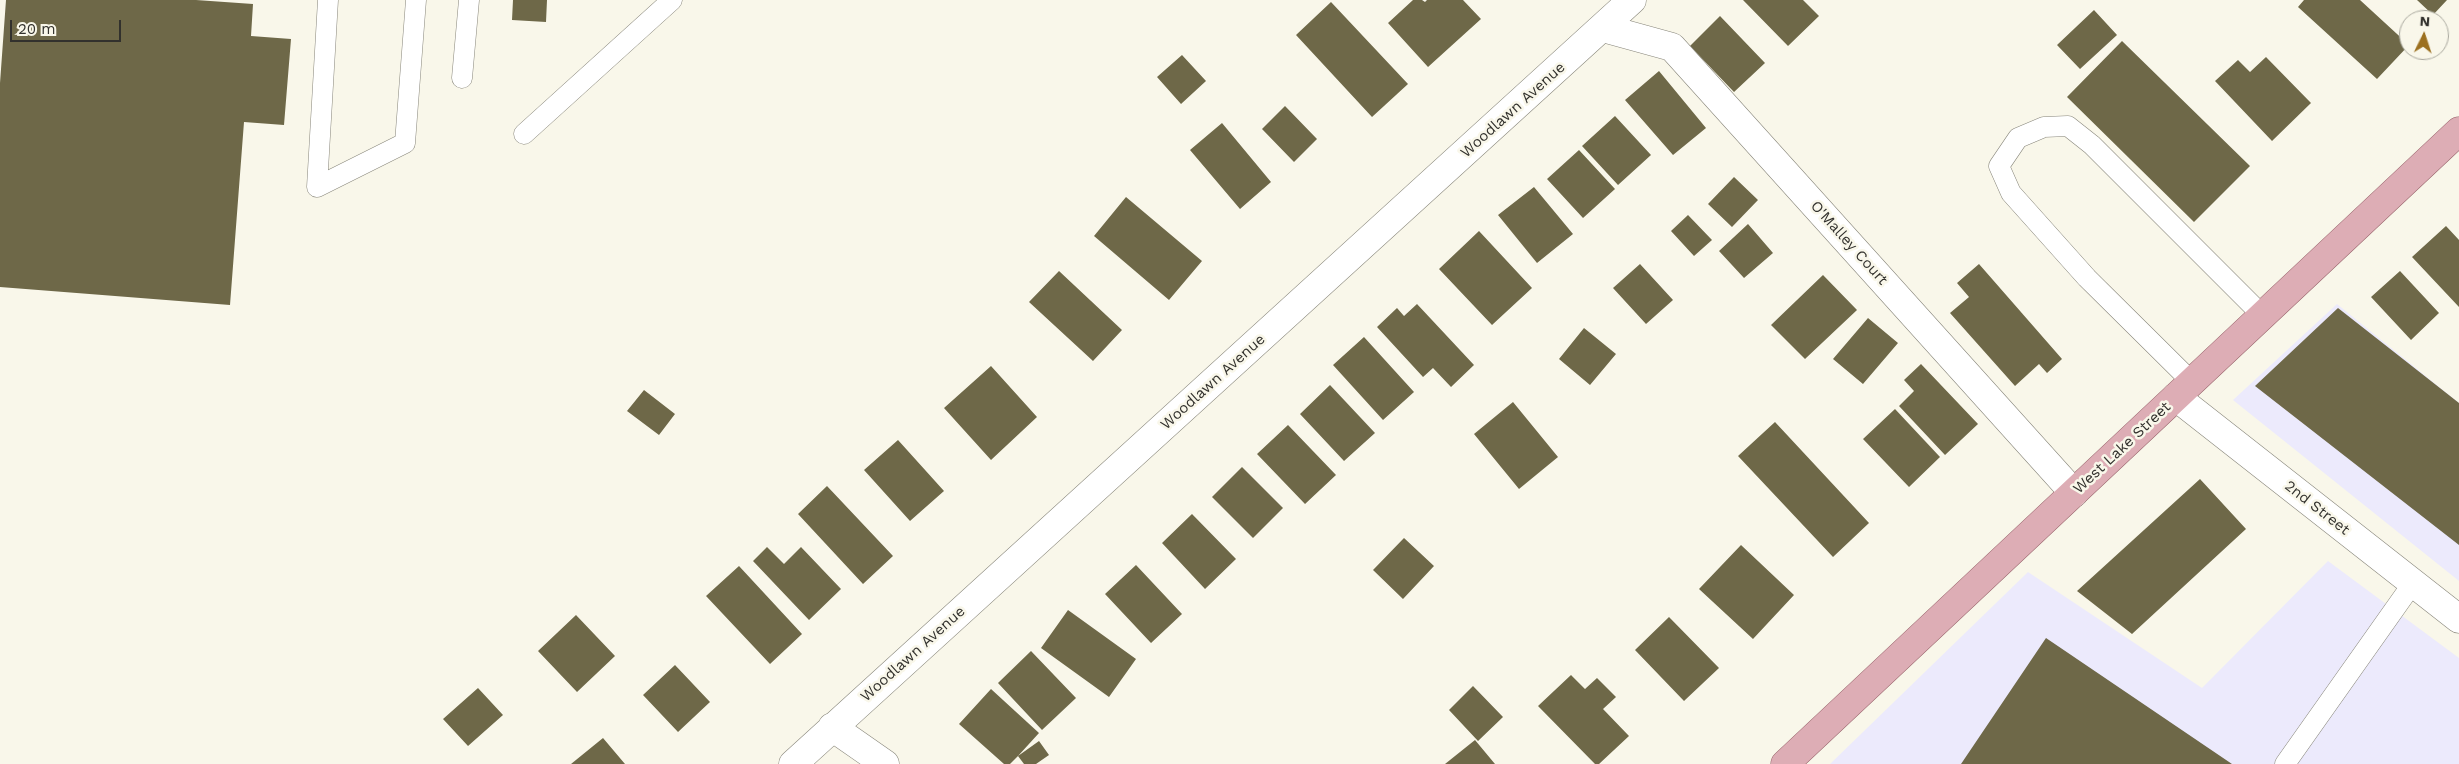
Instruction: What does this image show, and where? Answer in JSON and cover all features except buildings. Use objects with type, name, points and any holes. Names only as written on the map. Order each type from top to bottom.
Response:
[{"type":"main road","name":"West Lake Street","points":[[1785,764],[2459,131]]},
{"type":"street","name":"Woodlawn Avenue","points":[[793,764],[1632,0]]},
{"type":"street","name":"O'Malley Court","points":[[1603,28],[1672,47],[2074,493]]},
{"type":"street","name":"2nd Street","points":[[2184,390],[2459,619]]},
{"type":"street","points":[[832,727],[886,764]]},
{"type":"lane","points":[[328,0],[317,187],[404,143],[416,0]]},
{"type":"lane","points":[[462,78],[469,0]]},
{"type":"lane","points":[[524,134],[672,0]]},
{"type":"lane","points":[[2184,390],[2011,193],[1999,166],[2018,138],[2044,126],[2068,126],[2092,145],[2263,316]]},
{"type":"lane","points":[[2285,764],[2414,583]]},
{"type":"shaded area","points":[[2337,304],[2459,403],[2459,581],[2233,400]]},
{"type":"shaded area","points":[[2328,561],[2459,658],[2459,764],[1830,764],[2028,572],[2202,688]]}]
